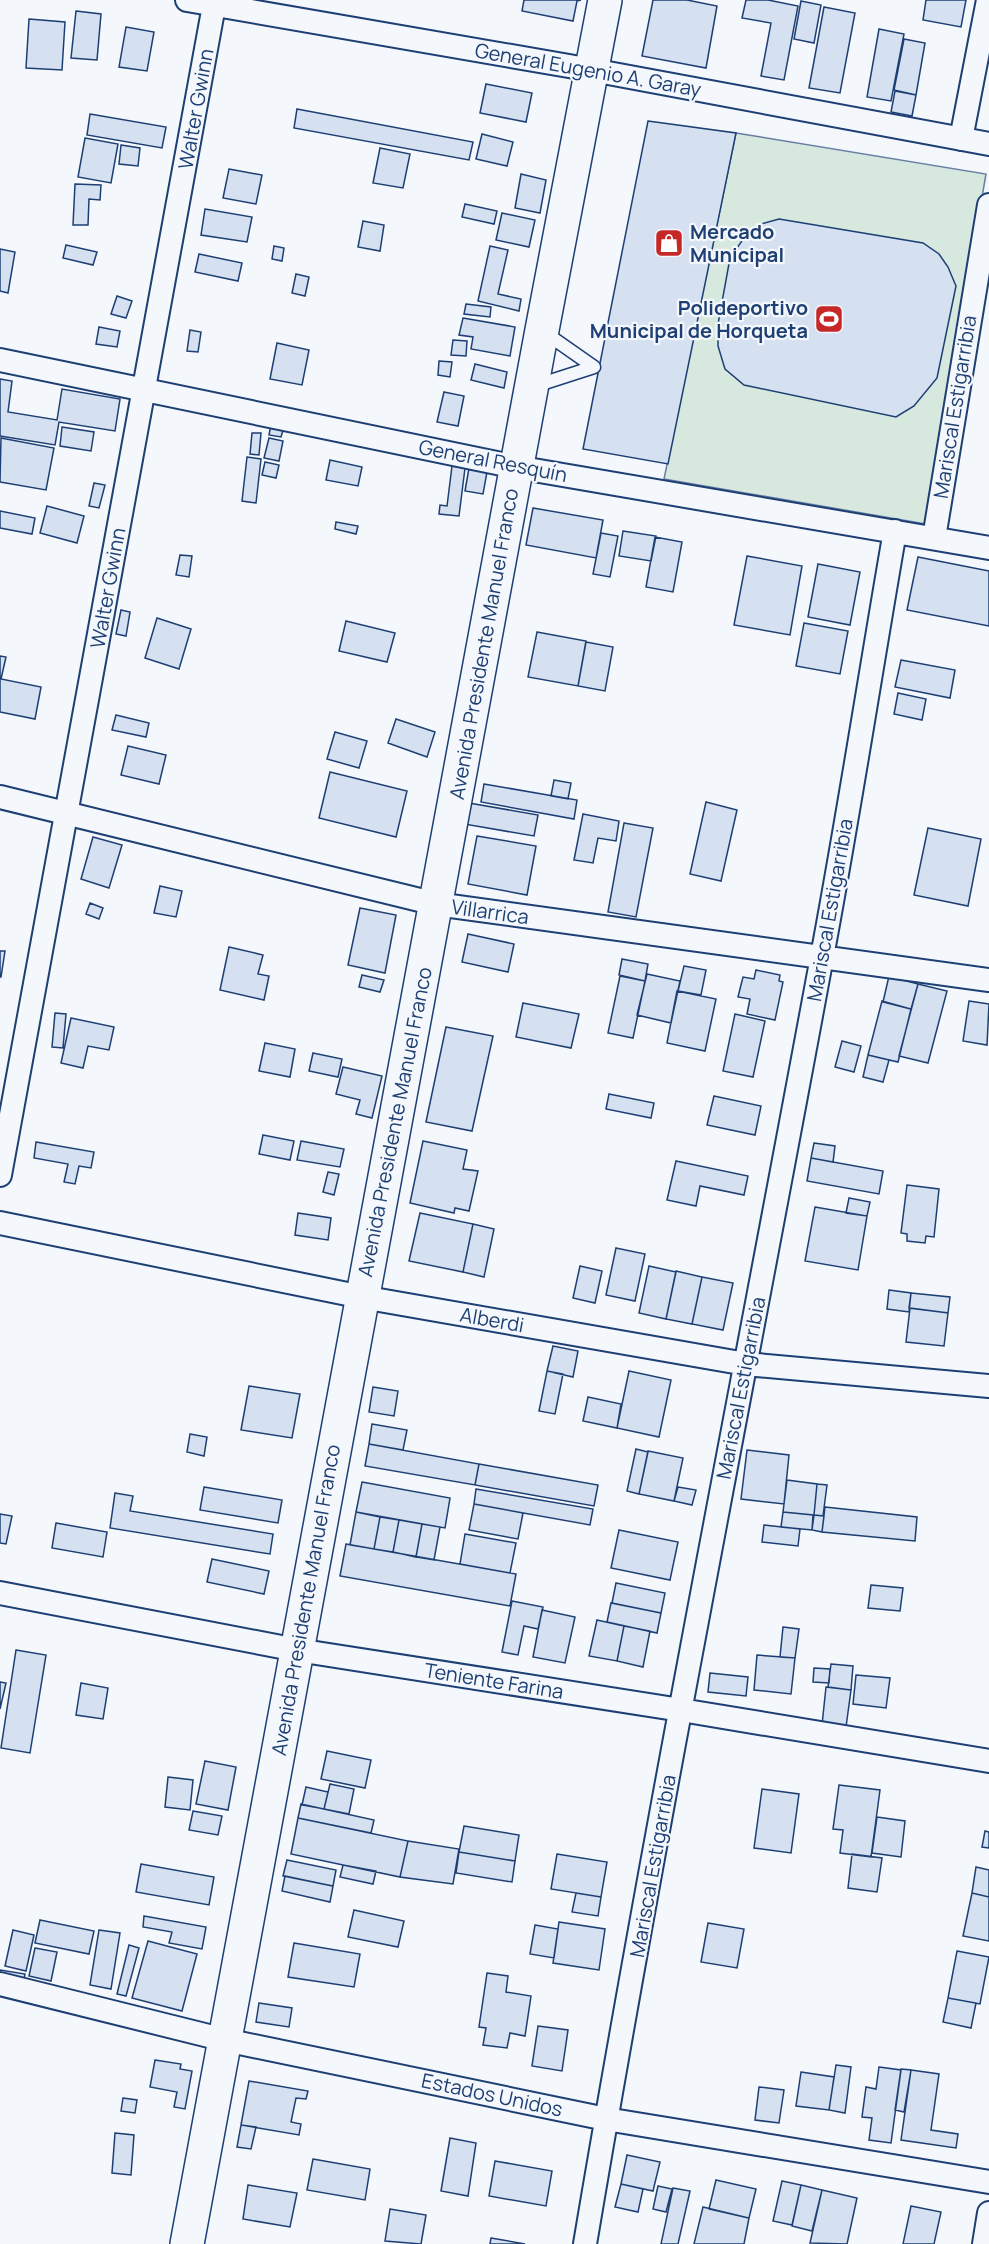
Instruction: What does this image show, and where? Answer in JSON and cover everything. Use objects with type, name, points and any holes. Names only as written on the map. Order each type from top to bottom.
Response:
[{"type":"main road","name":"Avenida Presidente Manuel Franco","points":[[187,2244],[516,467],[605,0]]},
{"type":"street","name":"General Eugenio A. Garay","points":[[187,0],[215,2],[989,144]]},
{"type":"street","points":[[961,139],[988,0]]},
{"type":"street","name":"Walter Gwinn","points":[[0,1175],[215,2]]},
{"type":"street","name":"Mariscal Estigarribia","points":[[934,538],[989,205]]},
{"type":"street","name":"General Resquín","points":[[0,360],[516,467],[989,548]]},
{"type":"street","name":"Mariscal Estigarribia","points":[[585,2244],[681,1710],[822,957],[895,531]]},
{"type":"street","name":"Villarrica","points":[[0,797],[436,904],[989,980]]},
{"type":"street","name":"Alberdi","points":[[0,1223],[362,1297],[746,1364],[989,1386]]},
{"type":"street","name":"Teniente Farina","points":[[0,1593],[297,1650],[989,1761]]},
{"type":"street","name":"Estados Unidos","points":[[0,1984],[225,2040],[606,2119],[989,2182]]},
{"type":"street","points":[[984,2244],[989,2213]]},
{"type":"lane","points":[[531,387],[594,367],[542,330]]},
{"type":"shaded area","name":"Polideportivo Municipal de Horqueta","points":[[736,133],[986,174],[926,524],[664,479]]},
{"type":"building","points":[[524,0],[581,0],[577,1],[573,21],[522,11]]},
{"type":"building","points":[[653,0],[687,0],[717,6],[706,68],[642,56]]},
{"type":"building","points":[[746,0],[768,0],[798,6],[784,80],[761,76],[771,23],[742,18]]},
{"type":"building","points":[[926,0],[966,0],[961,27],[923,20]]},
{"type":"building","points":[[801,1],[821,5],[814,43],[794,39]]},
{"type":"building","points":[[824,7],[855,13],[840,93],[809,88]]},
{"type":"building","points":[[76,11],[101,14],[97,60],[71,58]]},
{"type":"building","points":[[29,19],[65,22],[62,70],[26,68]]},
{"type":"building","points":[[126,27],[154,32],[147,71],[119,67]]},
{"type":"building","points":[[879,29],[904,34],[891,101],[867,97]]},
{"type":"building","points":[[904,39],[925,43],[916,95],[894,90]]},
{"type":"building","points":[[486,84],[532,93],[526,122],[480,113]]},
{"type":"building","points":[[895,91],[916,95],[912,116],[891,112]]},
{"type":"building","points":[[297,109],[473,142],[469,160],[294,128]]},
{"type":"building","points":[[90,114],[166,127],[162,148],[87,135]]},
{"type":"building","name":"Mercado Municipal","points":[[648,121],[736,133],[668,464],[583,449]]},
{"type":"building","points":[[482,134],[513,142],[507,166],[476,159]]},
{"type":"building","points":[[85,138],[118,144],[111,183],[78,177]]},
{"type":"building","points":[[121,145],[140,148],[138,166],[119,164]]},
{"type":"building","points":[[380,148],[410,154],[403,188],[373,183]]},
{"type":"building","points":[[229,169],[262,175],[256,204],[223,198]]},
{"type":"building","points":[[521,174],[546,180],[540,213],[515,208]]},
{"type":"building","points":[[75,184],[101,185],[100,200],[89,199],[88,225],[73,225]]},
{"type":"building","points":[[465,204],[497,211],[494,224],[462,217]]},
{"type":"building","points":[[205,209],[252,217],[247,242],[201,235]]},
{"type":"building","points":[[502,213],[535,220],[529,247],[496,240]]},
{"type":"building","points":[[779,219],[923,243],[939,254],[948,267],[956,286],[937,378],[914,406],[896,417],[744,385],[725,369],[718,346],[718,324],[730,258],[746,235],[761,224]]},
{"type":"building","points":[[363,221],[384,225],[380,251],[358,247]]},
{"type":"building","points":[[66,245],[97,252],[93,265],[63,258]]},
{"type":"building","points":[[274,246],[284,248],[282,261],[272,259]]},
{"type":"building","points":[[490,246],[508,250],[498,294],[521,299],[519,311],[478,301]]},
{"type":"building","points":[[0,249],[15,252],[8,293],[0,291]]},
{"type":"building","points":[[199,254],[242,263],[238,281],[195,272]]},
{"type":"building","points":[[296,274],[309,277],[305,296],[292,293]]},
{"type":"building","points":[[117,296],[132,301],[126,318],[111,314]]},
{"type":"building","points":[[466,304],[491,307],[490,317],[464,314]]},
{"type":"building","points":[[463,318],[515,327],[510,356],[471,349],[473,337],[459,335]]},
{"type":"building","points":[[99,327],[120,331],[117,347],[96,344]]},
{"type":"building","points":[[190,330],[201,332],[198,352],[187,351]]},
{"type":"building","points":[[453,340],[467,341],[466,356],[451,355]]},
{"type":"building","points":[[277,343],[309,350],[302,385],[270,379]]},
{"type":"building","points":[[439,361],[452,362],[450,377],[438,375]]},
{"type":"building","points":[[475,364],[507,372],[504,388],[471,380]]},
{"type":"building","points":[[0,379],[12,381],[8,412],[57,420],[62,389],[120,399],[115,431],[59,422],[55,445],[0,436]]},
{"type":"building","points":[[444,392],[464,396],[458,426],[437,422]]},
{"type":"building","points":[[271,424],[284,427],[281,437],[269,435]]},
{"type":"building","points":[[62,427],[94,432],[91,451],[60,446]]},
{"type":"building","points":[[252,433],[261,433],[259,455],[250,454]]},
{"type":"building","points":[[1,438],[54,448],[46,490],[0,482]]},
{"type":"building","points":[[269,438],[283,441],[279,461],[264,458]]},
{"type":"building","points":[[247,457],[261,459],[256,503],[242,501]]},
{"type":"building","points":[[330,460],[362,467],[358,486],[326,480]]},
{"type":"building","points":[[265,462],[279,465],[276,478],[262,475]]},
{"type":"building","points":[[452,466],[465,468],[459,516],[439,514],[440,505],[447,506]]},
{"type":"building","points":[[469,468],[487,472],[483,494],[465,491]]},
{"type":"building","points":[[94,483],[105,485],[99,508],[89,506]]},
{"type":"building","points":[[47,506],[84,516],[77,543],[40,533]]},
{"type":"building","points":[[533,508],[603,520],[596,558],[526,545]]},
{"type":"building","points":[[0,511],[35,518],[32,534],[0,528]]},
{"type":"building","points":[[336,522],[358,526],[356,534],[335,529]]},
{"type":"building","points":[[623,531],[656,536],[651,561],[619,556]]},
{"type":"building","points":[[601,533],[618,536],[610,577],[593,574]]},
{"type":"building","points":[[655,537],[682,542],[673,592],[646,587]]},
{"type":"building","points":[[180,555],[192,556],[189,577],[176,575]]},
{"type":"building","points":[[747,556],[802,566],[790,635],[734,625]]},
{"type":"building","points":[[918,557],[989,571],[989,626],[907,610]]},
{"type":"building","points":[[818,564],[860,572],[850,625],[808,617]]},
{"type":"building","points":[[121,610],[130,612],[126,636],[116,634]]},
{"type":"building","points":[[157,618],[191,629],[179,669],[145,658]]},
{"type":"building","points":[[346,621],[395,633],[387,662],[339,651]]},
{"type":"building","points":[[804,623],[848,631],[840,674],[796,666]]},
{"type":"building","points":[[537,632],[586,641],[578,686],[528,677]]},
{"type":"building","points":[[586,642],[613,647],[605,691],[578,686]]},
{"type":"building","points":[[0,656],[6,657],[1,679],[41,687],[35,719],[0,712]]},
{"type":"building","points":[[901,660],[955,670],[950,698],[895,687]]},
{"type":"building","points":[[898,693],[926,699],[922,720],[894,714]]},
{"type":"building","points":[[116,715],[149,723],[146,737],[112,730]]},
{"type":"building","points":[[396,719],[435,732],[427,757],[388,743]]},
{"type":"building","points":[[335,732],[367,741],[359,768],[327,759]]},
{"type":"building","points":[[128,746],[166,755],[159,784],[121,775]]},
{"type":"building","points":[[330,772],[407,791],[396,837],[319,818]]},
{"type":"building","points":[[554,780],[571,783],[568,799],[551,796]]},
{"type":"building","points":[[484,784],[577,800],[574,819],[481,802]]},
{"type":"building","points":[[706,802],[737,810],[721,881],[690,874]]},
{"type":"building","points":[[469,803],[538,815],[534,836],[464,824]]},
{"type":"building","points":[[583,814],[619,821],[616,841],[598,838],[593,863],[574,860]]},
{"type":"building","points":[[624,823],[653,828],[636,917],[608,912]]},
{"type":"building","points":[[928,828],[981,839],[968,906],[914,895]]},
{"type":"building","points":[[477,836],[536,846],[527,895],[468,884]]},
{"type":"building","points":[[93,837],[122,845],[109,888],[81,879]]},
{"type":"building","points":[[160,886],[182,891],[176,917],[154,913]]},
{"type":"building","points":[[90,903],[103,908],[99,919],[86,914]]},
{"type":"building","points":[[360,908],[396,915],[385,973],[348,965]]},
{"type":"building","points":[[468,934],[514,944],[508,972],[462,962]]},
{"type":"building","points":[[229,947],[263,955],[258,974],[269,976],[264,1000],[220,990]]},
{"type":"building","points":[[0,951],[5,951],[1,977],[0,977]]},
{"type":"building","points":[[622,959],[648,964],[645,981],[619,975]]},
{"type":"building","points":[[684,966],[706,970],[701,995],[678,991]]},
{"type":"building","points":[[756,970],[780,975],[779,981],[783,982],[775,1020],[747,1014],[750,999],[738,997],[743,977],[754,979]]},
{"type":"building","points":[[647,974],[680,981],[671,1023],[637,1015]]},
{"type":"building","points":[[362,975],[384,980],[380,992],[359,987]]},
{"type":"building","points":[[620,976],[645,981],[633,1038],[608,1033]]},
{"type":"building","points":[[889,976],[918,984],[911,1009],[883,1002]]},
{"type":"building","points":[[918,984],[947,991],[928,1063],[899,1056]]},
{"type":"building","points":[[677,991],[716,999],[705,1051],[667,1043]]},
{"type":"building","points":[[882,1001],[911,1009],[898,1062],[868,1055]]},
{"type":"building","points":[[969,1001],[989,1004],[987,1045],[963,1041]]},
{"type":"building","points":[[523,1003],[579,1014],[571,1048],[516,1037]]},
{"type":"building","points":[[55,1013],[66,1014],[63,1048],[52,1047]]},
{"type":"building","points":[[735,1014],[765,1021],[753,1077],[723,1071]]},
{"type":"building","points":[[71,1018],[114,1027],[109,1050],[88,1046],[83,1068],[61,1063]]},
{"type":"building","points":[[446,1027],[493,1036],[472,1131],[426,1122]]},
{"type":"building","points":[[842,1041],[861,1046],[854,1072],[835,1067]]},
{"type":"building","points":[[265,1043],[295,1049],[290,1077],[259,1071]]},
{"type":"building","points":[[313,1053],[342,1059],[338,1077],[309,1071]]},
{"type":"building","points":[[868,1055],[889,1060],[883,1082],[863,1077]]},
{"type":"building","points":[[343,1067],[382,1076],[372,1118],[356,1114],[360,1100],[336,1094]]},
{"type":"building","points":[[609,1094],[654,1103],[651,1118],[606,1109]]},
{"type":"building","points":[[714,1096],[761,1106],[755,1135],[707,1125]]},
{"type":"building","points":[[263,1135],[294,1141],[290,1160],[259,1154]]},
{"type":"building","points":[[301,1141],[344,1149],[340,1167],[297,1160]]},
{"type":"building","points":[[423,1141],[467,1150],[463,1169],[478,1171],[469,1211],[455,1208],[454,1213],[410,1203]]},
{"type":"building","points":[[36,1142],[94,1152],[91,1168],[79,1166],[75,1184],[64,1182],[68,1164],[34,1158]]},
{"type":"building","points":[[814,1143],[835,1146],[833,1162],[811,1158]]},
{"type":"building","points":[[811,1158],[883,1171],[879,1194],[807,1181]]},
{"type":"building","points":[[676,1161],[748,1176],[744,1195],[700,1186],[696,1206],[667,1200]]},
{"type":"building","points":[[328,1172],[339,1174],[334,1195],[323,1192]]},
{"type":"building","points":[[907,1185],[939,1189],[934,1237],[926,1236],[925,1243],[907,1241],[907,1234],[901,1233]]},
{"type":"building","points":[[849,1198],[870,1202],[867,1216],[846,1213]]},
{"type":"building","points":[[815,1207],[867,1216],[858,1270],[805,1261]]},
{"type":"building","points":[[298,1213],[331,1218],[328,1240],[295,1235]]},
{"type":"building","points":[[420,1213],[473,1224],[463,1272],[409,1261]]},
{"type":"building","points":[[473,1224],[494,1229],[484,1277],[463,1272]]},
{"type":"building","points":[[616,1248],[645,1254],[635,1301],[606,1295]]},
{"type":"building","points":[[580,1266],[602,1271],[595,1303],[573,1298]]},
{"type":"building","points":[[649,1266],[676,1272],[666,1319],[639,1313]]},
{"type":"building","points":[[676,1271],[702,1277],[692,1324],[666,1319]]},
{"type":"building","points":[[702,1277],[733,1283],[723,1330],[692,1324]]},
{"type":"building","points":[[889,1290],[911,1293],[909,1312],[887,1309]]},
{"type":"building","points":[[911,1293],[950,1297],[948,1313],[909,1308]]},
{"type":"building","points":[[910,1308],[948,1313],[944,1346],[906,1342]]},
{"type":"building","points":[[553,1346],[578,1351],[573,1377],[547,1371]]},
{"type":"building","points":[[547,1371],[563,1374],[555,1414],[539,1411]]},
{"type":"building","points":[[629,1371],[671,1380],[659,1437],[617,1428]]},
{"type":"building","points":[[249,1386],[300,1394],[292,1438],[241,1430]]},
{"type":"building","points":[[373,1387],[398,1391],[394,1416],[369,1412]]},
{"type":"building","points":[[588,1397],[621,1404],[617,1428],[583,1421]]},
{"type":"building","points":[[372,1424],[407,1430],[403,1450],[369,1444]]},
{"type":"building","points":[[190,1434],[207,1437],[204,1456],[187,1452]]},
{"type":"building","points":[[369,1444],[479,1464],[475,1485],[365,1466]]},
{"type":"building","points":[[636,1449],[648,1452],[639,1494],[627,1491]]},
{"type":"building","points":[[747,1450],[789,1455],[784,1504],[741,1499]]},
{"type":"building","points":[[648,1451],[683,1458],[674,1501],[639,1494]]},
{"type":"building","points":[[479,1464],[598,1485],[594,1506],[475,1485]]},
{"type":"building","points":[[787,1480],[817,1484],[814,1515],[783,1512]]},
{"type":"building","points":[[362,1482],[450,1498],[445,1528],[356,1512]]},
{"type":"building","points":[[817,1484],[827,1485],[823,1516],[814,1515]]},
{"type":"building","points":[[204,1487],[282,1500],[278,1523],[200,1510]]},
{"type":"building","points":[[678,1487],[696,1490],[692,1505],[674,1501]]},
{"type":"building","points":[[476,1489],[593,1509],[590,1525],[474,1504]]},
{"type":"building","points":[[115,1493],[133,1496],[130,1511],[273,1534],[270,1554],[110,1528]]},
{"type":"building","points":[[474,1504],[523,1513],[518,1539],[469,1530]]},
{"type":"building","points":[[825,1507],[917,1517],[915,1541],[822,1532]]},
{"type":"building","points":[[356,1512],[380,1517],[374,1549],[350,1545]]},
{"type":"building","points":[[783,1512],[813,1515],[812,1530],[781,1527]]},
{"type":"building","points":[[0,1514],[12,1516],[6,1544],[0,1543]]},
{"type":"building","points":[[814,1515],[824,1516],[822,1532],[812,1530]]},
{"type":"building","points":[[380,1517],[399,1520],[393,1552],[374,1549]]},
{"type":"building","points":[[399,1520],[422,1524],[416,1557],[393,1552]]},
{"type":"building","points":[[56,1523],[107,1532],[103,1557],[52,1548]]},
{"type":"building","points":[[422,1524],[440,1527],[434,1560],[416,1557]]},
{"type":"building","points":[[764,1525],[800,1529],[798,1546],[762,1542]]},
{"type":"building","points":[[619,1530],[678,1542],[670,1580],[611,1568]]},
{"type":"building","points":[[465,1534],[516,1543],[510,1573],[460,1564]]},
{"type":"building","points":[[346,1544],[516,1574],[510,1606],[340,1576]]},
{"type":"building","points":[[212,1559],[269,1571],[264,1594],[207,1582]]},
{"type":"building","points":[[616,1583],[665,1593],[661,1613],[612,1603]]},
{"type":"building","points":[[871,1585],[903,1588],[900,1611],[868,1608]]},
{"type":"building","points":[[512,1601],[543,1607],[538,1629],[524,1626],[518,1655],[502,1652]]},
{"type":"building","points":[[611,1603],[661,1613],[657,1633],[607,1622]]},
{"type":"building","points":[[542,1610],[575,1617],[565,1663],[533,1657]]},
{"type":"building","points":[[597,1620],[624,1626],[617,1661],[589,1656]]},
{"type":"building","points":[[624,1626],[650,1631],[643,1667],[617,1661]]},
{"type":"building","points":[[783,1627],[799,1629],[795,1658],[780,1657]]},
{"type":"building","points":[[16,1650],[46,1655],[30,1753],[1,1748]]},
{"type":"building","points":[[757,1655],[795,1658],[791,1694],[754,1690]]},
{"type":"building","points":[[831,1664],[853,1666],[851,1690],[828,1687]]},
{"type":"building","points":[[814,1668],[830,1669],[829,1683],[813,1682]]},
{"type":"building","points":[[710,1673],[748,1677],[746,1696],[708,1692]]},
{"type":"building","points":[[856,1675],[890,1678],[886,1708],[853,1704]]},
{"type":"building","points":[[0,1682],[6,1683],[0,1709]]},
{"type":"building","points":[[81,1683],[108,1688],[103,1719],[76,1715]]},
{"type":"building","points":[[826,1687],[851,1690],[846,1727],[822,1725]]},
{"type":"building","points":[[327,1751],[371,1760],[365,1788],[321,1779]]},
{"type":"building","points":[[205,1761],[236,1767],[228,1810],[196,1804]]},
{"type":"building","points":[[168,1777],[193,1780],[190,1810],[165,1807]]},
{"type":"building","points":[[330,1784],[354,1789],[349,1814],[324,1809]]},
{"type":"building","points":[[839,1785],[880,1790],[871,1857],[840,1853],[843,1830],[833,1829]]},
{"type":"building","points":[[306,1787],[328,1792],[324,1809],[302,1805]]},
{"type":"building","points":[[762,1789],[799,1794],[791,1853],[754,1848]]},
{"type":"building","points":[[301,1804],[374,1820],[371,1833],[298,1818]]},
{"type":"building","points":[[193,1811],[222,1816],[218,1835],[189,1830]]},
{"type":"building","points":[[877,1817],[905,1821],[901,1857],[872,1853]]},
{"type":"building","points":[[298,1818],[408,1841],[400,1877],[291,1854]]},
{"type":"building","points":[[464,1826],[519,1835],[515,1861],[459,1852]]},
{"type":"building","points":[[985,1831],[989,1832],[989,1848],[982,1847]]},
{"type":"building","points":[[408,1841],[459,1849],[453,1884],[400,1877]]},
{"type":"building","points":[[459,1852],[515,1861],[512,1882],[456,1873]]},
{"type":"building","points":[[557,1854],[607,1862],[601,1897],[551,1889]]},
{"type":"building","points":[[852,1854],[882,1858],[877,1892],[848,1888]]},
{"type":"building","points":[[287,1860],[336,1870],[333,1886],[283,1876]]},
{"type":"building","points":[[141,1864],[214,1877],[209,1905],[136,1892]]},
{"type":"building","points":[[343,1865],[376,1871],[373,1884],[340,1877]]},
{"type":"building","points":[[976,1867],[989,1870],[989,1897],[972,1893]]},
{"type":"building","points":[[285,1876],[333,1886],[330,1902],[282,1891]]},
{"type":"building","points":[[576,1893],[601,1897],[598,1916],[572,1912]]},
{"type":"building","points":[[972,1893],[989,1897],[989,1941],[963,1936]]},
{"type":"building","points":[[354,1910],[404,1921],[398,1947],[348,1937]]},
{"type":"building","points":[[144,1916],[206,1927],[202,1949],[169,1943],[172,1932],[143,1927]]},
{"type":"building","points":[[40,1920],[94,1931],[89,1954],[35,1943]]},
{"type":"building","points":[[559,1922],[605,1929],[599,1970],[553,1963]]},
{"type":"building","points":[[708,1923],[744,1929],[737,1968],[701,1962]]},
{"type":"building","points":[[535,1925],[558,1929],[554,1958],[530,1954]]},
{"type":"building","points":[[13,1930],[34,1935],[26,1971],[5,1966]]},
{"type":"building","points":[[99,1930],[120,1933],[111,1989],[90,1985]]},
{"type":"building","points":[[148,1941],[197,1954],[182,2011],[132,1998]]},
{"type":"building","points":[[294,1943],[360,1954],[354,1987],[288,1977]]},
{"type":"building","points":[[129,1945],[139,1948],[126,1996],[117,1994]]},
{"type":"building","points":[[35,1948],[57,1952],[51,1981],[29,1976]]},
{"type":"building","points":[[957,1951],[989,1957],[980,2004],[948,1998]]},
{"type":"building","points":[[0,1970],[25,1974],[23,1984],[0,1980]]},
{"type":"building","points":[[487,1973],[508,1976],[506,1992],[531,1996],[525,2036],[510,2033],[507,2048],[483,2045],[486,2028],[479,2027]]},
{"type":"building","points":[[948,1998],[976,2003],[971,2028],[943,2022]]},
{"type":"building","points":[[259,2003],[292,2008],[289,2027],[256,2022]]},
{"type":"building","points":[[538,2026],[568,2030],[562,2071],[532,2066]]},
{"type":"building","points":[[155,2060],[181,2064],[180,2069],[192,2071],[185,2109],[174,2107],[177,2092],[150,2087]]},
{"type":"building","points":[[836,2065],[851,2067],[845,2113],[829,2110]]},
{"type":"building","points":[[879,2067],[901,2070],[891,2143],[869,2140],[872,2118],[862,2117],[866,2087],[876,2089]]},
{"type":"building","points":[[901,2069],[911,2070],[904,2112],[895,2110]]},
{"type":"building","points":[[911,2070],[939,2074],[931,2130],[958,2134],[956,2148],[901,2140]]},
{"type":"building","points":[[801,2072],[834,2077],[829,2110],[796,2106]]},
{"type":"building","points":[[249,2081],[308,2091],[306,2099],[296,2098],[291,2122],[301,2124],[299,2135],[241,2125]]},
{"type":"building","points":[[759,2087],[784,2090],[779,2123],[755,2120]]},
{"type":"building","points":[[123,2098],[137,2100],[135,2113],[121,2111]]},
{"type":"building","points":[[241,2125],[256,2127],[251,2149],[237,2147]]},
{"type":"building","points":[[115,2133],[134,2135],[131,2175],[112,2173]]},
{"type":"building","points":[[450,2138],[476,2143],[468,2196],[441,2191]]},
{"type":"building","points":[[627,2155],[660,2162],[653,2191],[621,2184]]},
{"type":"building","points":[[313,2159],[370,2169],[365,2200],[307,2190]]},
{"type":"building","points":[[495,2161],[552,2171],[546,2206],[489,2196]]},
{"type":"building","points":[[716,2180],[756,2189],[749,2218],[709,2209]]},
{"type":"building","points":[[782,2181],[801,2185],[792,2225],[773,2221]]},
{"type":"building","points":[[621,2184],[643,2189],[638,2212],[615,2207]]},
{"type":"building","points":[[248,2185],[297,2193],[290,2227],[243,2219]]},
{"type":"building","points":[[801,2185],[822,2190],[812,2231],[792,2226]]},
{"type":"building","points":[[658,2186],[672,2189],[666,2212],[653,2209]]},
{"type":"building","points":[[673,2188],[690,2191],[678,2244],[661,2244]]},
{"type":"building","points":[[822,2190],[857,2198],[847,2244],[810,2243]]},
{"type":"building","points":[[911,2206],[941,2212],[934,2244],[903,2244]]},
{"type":"building","points":[[703,2207],[749,2218],[744,2244],[694,2244]]},
{"type":"building","points":[[390,2209],[426,2215],[421,2244],[385,2241]]},
{"type":"building","points":[[491,2238],[525,2244],[490,2244]]},
{"type":"place","name":"Mercado Municipal","points":[[669,243]]},
{"type":"place","name":"Polideportivo Municipal de Horqueta","points":[[829,319]]}]
